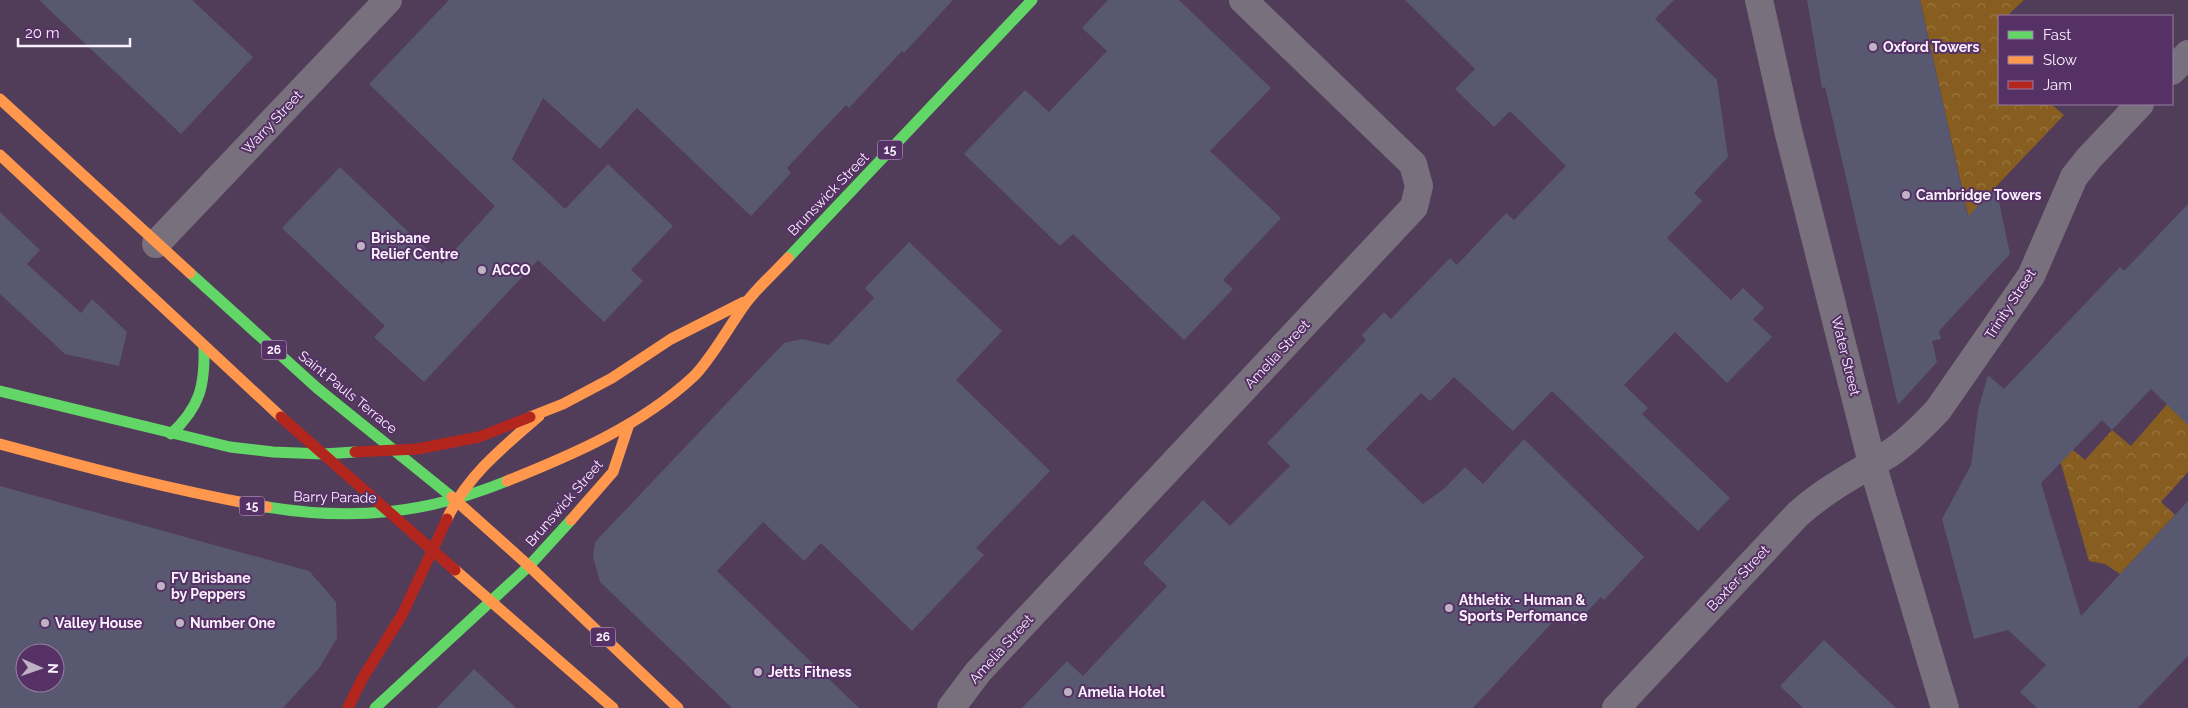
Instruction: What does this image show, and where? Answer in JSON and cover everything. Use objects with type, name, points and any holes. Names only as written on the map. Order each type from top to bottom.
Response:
[{"type":"main road","name":"Brunswick Street","points":[[375,708],[529,566],[613,472],[630,424],[665,400],[694,376],[748,300],[1032,0]]},
{"type":"main road","name":"Saint Pauls Terrace","points":[[0,98],[156,244],[318,388],[456,500],[529,566],[678,708]]},
{"type":"main road","points":[[0,155],[204,347],[388,512],[614,708]]},
{"type":"main road","name":"Brunswick Street","points":[[323,454],[397,451],[469,439],[543,412],[612,378],[671,339],[748,300]]},
{"type":"main road","points":[[171,434],[189,418],[201,395],[204,383],[204,347]]},
{"type":"main road","name":"15","points":[[0,392],[171,434],[245,449],[323,454]]},
{"type":"main road","name":"Brunswick Street","points":[[348,708],[362,679],[402,615],[456,500],[484,464],[518,432],[543,412]]},
{"type":"main road","name":"Barry Parade","points":[[0,444],[120,477],[251,506],[310,514],[388,512],[414,510],[456,500],[562,458],[630,424]]},
{"type":"street","name":"Warry Street","points":[[156,244],[388,0]]},
{"type":"street","name":"Amelia Street","points":[[951,708],[978,672],[1414,207],[1419,186],[1413,164],[1243,0]]},
{"type":"street","name":"Water Street","points":[[1759,0],[1788,130],[1872,463],[1945,708]]},
{"type":"street","points":[[2173,70],[2188,54]]},
{"type":"street","name":"Trinity Street","points":[[1872,463],[1890,453],[1926,423],[1938,410],[2031,276],[2074,177],[2089,158],[2139,105]]},
{"type":"street","name":"Baxter Street","points":[[1616,708],[1798,514],[1823,492],[1872,463]]},
{"type":"green space","points":[[1920,0],[2024,0],[2010,15],[1998,15],[1998,105],[2052,105],[2064,115],[1988,195],[1980,268]]},
{"type":"green space","points":[[2188,380],[2188,472],[2161,502],[2175,515],[2120,574],[2105,564],[2089,561],[2059,457],[2073,450],[2085,460],[2112,430],[2131,446]]},
{"type":"building","points":[[39,0],[192,0],[253,57],[181,134]]},
{"type":"building","points":[[449,0],[953,0],[904,53],[902,51],[849,108],[846,105],[787,168],[791,173],[751,216],[637,108],[600,149],[543,98],[512,159],[565,209],[608,164],[673,226],[631,270],[643,281],[604,322],[538,260],[424,382],[374,337],[385,326],[282,228],[340,167],[442,264],[495,206],[369,84]]},
{"type":"building","points":[[1108,0],[1179,0],[1271,88],[1210,151],[1281,218],[1223,280],[1233,289],[1184,340],[1073,234],[1060,246],[964,154],[1025,90],[1049,112],[1107,51],[1082,28]]},
{"type":"building","points":[[1405,0],[1674,0],[1655,19],[1717,80],[1728,157],[1694,193],[1702,201],[1667,238],[1731,300],[1743,288],[1764,308],[1753,319],[1772,337],[1727,383],[1675,332],[1624,385],[1648,408],[1642,414],[1730,498],[1698,531],[1552,391],[1513,431],[1454,377],[1430,401],[1421,393],[1366,449],[1423,504],[1445,488],[1465,467],[1483,484],[1524,439],[1644,557],[1604,600],[1601,597],[1574,625],[1561,613],[1473,708],[1022,708],[1067,661],[1083,676],[1167,586],[1143,563],[1203,500],[1230,526],[1290,466],[1267,443],[1366,340],[1362,335],[1384,312],[1391,319],[1450,258],[1457,265],[1506,213],[1514,220],[1566,166],[1510,111],[1494,127],[1455,89],[1475,69]]},
{"type":"building","name":"Cambridge Towers","points":[[1807,0],[1920,0],[1968,216],[1996,187],[2010,254],[1939,331],[1941,339],[1932,341],[1937,362],[1898,405],[1825,87],[1822,88]]},
{"type":"building","points":[[2188,204],[2188,425],[2151,389],[2112,430],[2102,420],[2041,483],[2081,616],[2188,501],[2188,656],[2138,708],[2037,708],[2020,692],[2046,665],[2008,630],[1974,639],[1942,519],[1971,465],[1978,410],[1988,375],[2004,389],[2120,267],[2124,271]]},
{"type":"building","points":[[0,212],[40,250],[27,264],[81,313],[92,299],[127,332],[119,366],[65,354],[0,294]]},
{"type":"building","points":[[909,242],[1002,331],[956,380],[1050,471],[976,548],[984,555],[912,631],[821,543],[804,561],[763,522],[717,571],[859,708],[732,708],[600,582],[593,557],[595,542],[784,343],[802,339],[829,345],[874,298],[865,288]]},
{"type":"building","name":"FV Brisbane by Peppers","points":[[0,486],[309,571],[336,602],[337,638],[320,667],[283,708],[0,708]]},
{"type":"building","points":[[1824,640],[1896,708],[1803,708],[1780,686]]},
{"type":"building","points":[[474,669],[516,708],[437,708]]},
{"type":"traffic: fast","points":[[788,258],[1032,0]]},
{"type":"traffic: fast","points":[[190,273],[317,388],[452,497]]},
{"type":"traffic: fast","points":[[171,434],[189,414],[199,395],[202,385],[204,347]]},
{"type":"traffic: fast","points":[[0,391],[230,447],[273,452],[323,454],[355,452]]},
{"type":"traffic: fast","points":[[267,507],[329,513],[359,514],[388,512],[447,501],[507,481]]},
{"type":"traffic: fast","points":[[375,708],[529,566],[571,520]]},
{"type":"traffic: slow","points":[[0,99],[190,273]]},
{"type":"traffic: slow","points":[[0,155],[281,417]]},
{"type":"traffic: slow","points":[[507,481],[556,461],[604,438],[628,425],[672,394],[700,370],[746,303],[788,258]]},
{"type":"traffic: slow","points":[[530,417],[563,404],[612,378],[671,339],[744,302]]},
{"type":"traffic: slow","points":[[447,519],[475,476],[499,451],[539,416]]},
{"type":"traffic: slow","points":[[571,520],[613,472],[629,424]]},
{"type":"traffic: slow","points":[[0,444],[166,486],[267,507]]},
{"type":"traffic: slow","points":[[452,497],[529,566],[678,708]]},
{"type":"traffic: slow","points":[[455,570],[613,708]]},
{"type":"traffic: jam","points":[[281,417],[455,570]]},
{"type":"traffic: jam","points":[[355,452],[417,449],[479,437],[530,417]]},
{"type":"traffic: jam","points":[[348,708],[362,679],[402,615],[447,519]]},
{"type":"place","name":"Oxford Towers","points":[[1873,47]]},
{"type":"place","name":"Cambridge Towers","points":[[1906,195]]},
{"type":"place","name":"Brisbane Relief Centre","points":[[361,246]]},
{"type":"place","name":"ACCO","points":[[482,270]]},
{"type":"place","name":"FV Brisbane by Peppers","points":[[161,586]]},
{"type":"place","name":"Athletix - Human & Sports Perfomance","points":[[1449,608]]},
{"type":"place","name":"Valley House","points":[[45,623]]},
{"type":"place","name":"Number One","points":[[180,623]]},
{"type":"place","name":"Jetts Fitness","points":[[758,672]]},
{"type":"place","name":"Amelia Hotel","points":[[1068,692]]}]
